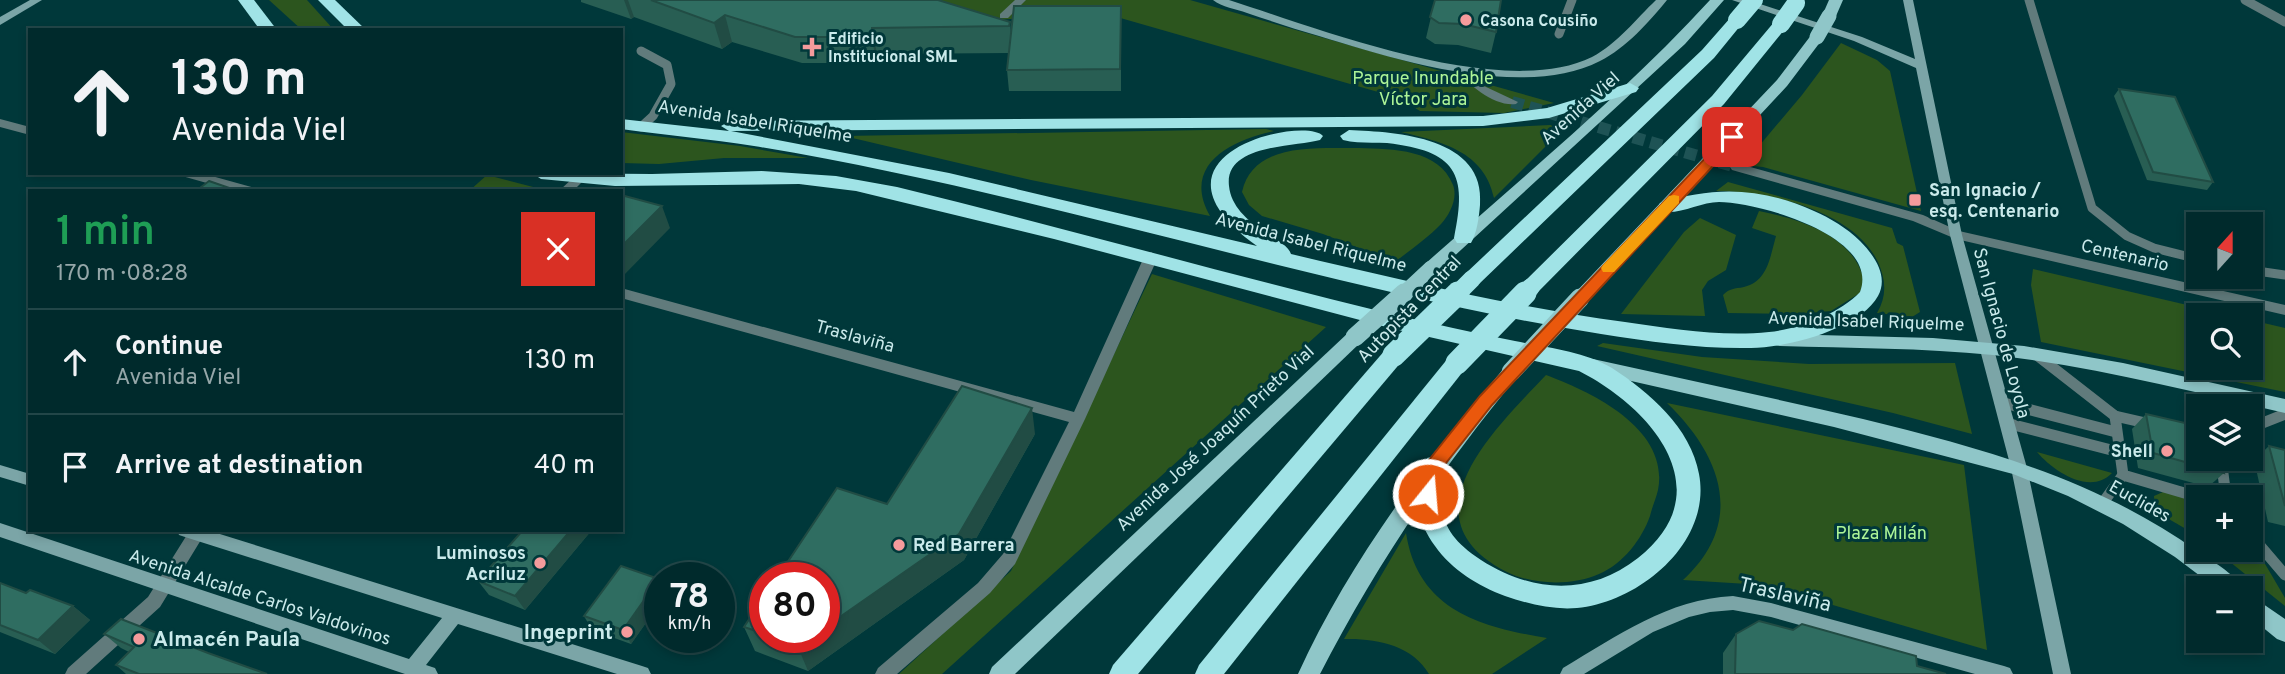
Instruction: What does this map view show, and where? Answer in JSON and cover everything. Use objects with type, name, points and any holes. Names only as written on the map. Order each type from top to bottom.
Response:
[{"type":"highway","points":[[246,0],[267,28]]},
{"type":"highway","points":[[326,0],[356,28]]},
{"type":"highway","name":"Autopista Central","points":[[1122,674],[1394,355],[1708,54],[1754,0]]},
{"type":"highway","points":[[1208,674],[1457,363],[1718,100],[1781,24],[1796,1]]},
{"type":"highway","points":[[641,127],[1483,121],[1549,113],[1630,88]]},
{"type":"highway","name":"Avenida Isabel Riquelme","points":[[623,124],[749,139],[865,161],[1058,204],[1299,263],[1588,326],[1694,338],[1771,340]]},
{"type":"highway","points":[[1299,263],[1244,226],[1229,210],[1219,191],[1220,176],[1234,157],[1261,143],[1281,138],[1326,136],[1395,139],[1427,146],[1446,155],[1465,173],[1470,190],[1470,208],[1464,238]]},
{"type":"highway","points":[[546,175],[572,185],[757,175],[810,178],[871,188],[1151,257],[1385,320],[1586,364],[1632,394],[1670,435],[1685,466],[1689,510],[1681,531],[1663,554],[1630,579],[1590,595],[1561,597],[1516,588],[1481,573],[1452,549],[1431,517],[1428,494],[1435,465]]},
{"type":"highway","points":[[1667,207],[1719,196],[1766,202],[1816,220],[1841,235],[1860,254],[1873,280],[1870,293],[1860,305],[1823,324],[1771,340]]},
{"type":"main road","name":"Avenida Viel","points":[[1464,238],[1630,88],[1717,0]]},
{"type":"main road","points":[[1309,674],[1356,588],[1435,465],[1511,372],[1782,83],[1817,37],[1836,0]]},
{"type":"main road","name":"Avenida José Joaquín Prieto Vial","points":[[1000,674],[1355,337],[1464,238]]},
{"type":"main road","name":"Avenida Isabel Riquelme","points":[[1771,340],[1897,342],[1985,348],[2152,376],[2285,407]]},
{"type":"main road","points":[[1586,364],[1834,419],[2019,468]]},
{"type":"main road","name":"Euclides","points":[[2019,468],[2102,504],[2177,548],[2215,576]]},
{"type":"main road","points":[[2263,614],[2285,632]]},
{"type":"street","points":[[0,22],[37,0]]},
{"type":"street","points":[[1004,16],[1021,0]]},
{"type":"street","points":[[1219,0],[1356,43],[1462,70],[1510,76],[1533,75],[1581,65],[1611,49],[1662,0]]},
{"type":"street","points":[[1737,0],[1836,31],[1919,65]]},
{"type":"street","name":"San Ignacio de Loyola","points":[[1908,0],[1919,65],[1956,235],[2019,468],[2062,674]]},
{"type":"street","points":[[1462,70],[1480,88],[1512,102]]},
{"type":"street","points":[[0,123],[28,130]]},
{"type":"street","name":"Centenario","points":[[1736,167],[1918,218],[1956,235],[2285,310]]},
{"type":"street","points":[[193,175],[244,189]]},
{"type":"street","points":[[884,674],[984,588],[1009,559],[1078,419],[1151,257]]},
{"type":"street","name":"Traslaviña","points":[[623,294],[1078,419]]},
{"type":"street","points":[[0,471],[28,479]]},
{"type":"street","name":"Avenida Alcalde Carlos Valdovinos","points":[[0,530],[421,671]]},
{"type":"street","points":[[74,674],[154,602],[193,532]]},
{"type":"street","points":[[197,532],[642,674]]},
{"type":"street","name":"Traslaviña","points":[[1569,674],[1673,613],[1700,605],[1734,603],[1771,610],[2004,674]]},
{"type":"street","points":[[421,671],[455,615]]},
{"type":"lane","points":[[1559,34],[1572,0]]},
{"type":"lane","points":[[2029,0],[2092,208],[2103,221],[2124,236],[2156,250],[2186,256]]},
{"type":"lane","points":[[2245,0],[2285,22]]},
{"type":"lane","points":[[641,127],[653,116],[671,83],[667,65],[642,51]]},
{"type":"lane","points":[[2263,272],[2285,275]]},
{"type":"lane","points":[[2038,356],[2115,416],[2163,427]]},
{"type":"lane","points":[[2000,402],[2116,432]]},
{"type":"lane","points":[[2263,423],[2285,414]]},
{"type":"lane","points":[[2102,504],[2123,475],[2115,416]]},
{"type":"lane","points":[[2006,423],[2119,452]]},
{"type":"lane","points":[[2123,475],[2186,493]]},
{"type":"lane","points":[[2263,549],[2285,575]]},
{"type":"green space","points":[[269,0],[307,0],[332,28],[300,28]]},
{"type":"green space","name":"Parque Inundable Víctor Jara","points":[[903,0],[1190,0],[1554,103],[1504,113],[1420,111],[1399,98],[1103,13],[979,21]]},
{"type":"green space","points":[[1841,43],[1877,60],[1890,71],[1921,211],[1763,167],[1743,165],[1802,95]]},
{"type":"green space","points":[[1550,125],[1563,129],[1494,198],[1489,182],[1471,159],[1446,145],[1401,132]]},
{"type":"green space","points":[[1274,131],[1227,148],[1206,169],[1202,182],[1203,198],[1210,216],[1031,180],[844,136]]},
{"type":"green space","points":[[623,132],[740,146],[808,158],[724,158],[659,164],[623,163]]},
{"type":"green space","points":[[1359,148],[1414,153],[1437,164],[1453,185],[1454,200],[1444,220],[1395,262],[1323,234],[1262,216],[1249,205],[1242,192],[1249,176],[1259,164],[1273,156],[1307,149]]},
{"type":"green space","points":[[487,175],[541,189],[471,189]]},
{"type":"green space","points":[[1728,182],[1892,228],[1897,243],[1903,246],[1920,312],[1912,317],[1877,313],[1884,294],[1881,269],[1866,244],[1849,229],[1807,207],[1784,200],[1716,191]]},
{"type":"green space","points":[[1759,211],[1807,224],[1849,251],[1864,280],[1860,293],[1831,311],[1796,314],[1728,313],[1723,295],[1730,290],[1752,284],[1763,274],[1770,260],[1776,236],[1752,228]]},
{"type":"green space","points":[[1700,218],[1736,235],[1726,270],[1708,281],[1702,290],[1705,316],[1621,314],[1684,232]]},
{"type":"green space","points":[[2033,269],[2186,305],[2186,372],[2041,342],[2031,285]]},
{"type":"green space","points":[[1152,274],[1326,327],[942,674],[899,674],[1011,571]]},
{"type":"green space","points":[[2263,323],[2285,328],[2285,392],[2226,380],[2263,380]]},
{"type":"green space","points":[[1603,343],[1702,357],[1809,364],[1955,363],[1972,434],[1893,413],[1597,346]]},
{"type":"green space","points":[[1546,375],[1585,392],[1624,416],[1640,431],[1652,449],[1659,468],[1658,490],[1650,516],[1630,550],[1608,570],[1577,581],[1540,582],[1507,572],[1476,550],[1461,526],[1459,500],[1467,474],[1503,421]]},
{"type":"green space","name":"Plaza Milán","points":[[1667,403],[1964,465],[1987,650],[1764,585],[1683,580],[1703,558],[1715,535],[1720,512],[1719,490],[1713,467],[1702,445]]},
{"type":"green space","points":[[2037,452],[2112,473],[2093,482],[2072,478],[2052,467]]},
{"type":"green space","points":[[2172,488],[2186,493],[2186,529],[2155,511],[2154,496]]},
{"type":"green space","points":[[1406,533],[1413,559],[1424,580],[1438,597],[1476,620],[1498,628],[1547,638],[1492,674],[1429,674],[1413,656],[1392,645],[1344,639]]},
{"type":"green space","points":[[2263,560],[2285,598],[2285,606],[2263,588],[2263,576],[2248,576],[2230,562]]},
{"type":"building","points":[[651,0],[938,0],[1010,22],[1009,26],[872,28],[872,37],[795,37],[725,15],[714,23]]},
{"type":"building","points":[[1435,0],[1501,0],[1496,32],[1463,24],[1439,23],[1430,17]]},
{"type":"building","points":[[1014,6],[1121,6],[1120,69],[1007,70]]},
{"type":"building","points":[[2119,89],[2175,97],[2213,182],[2153,172]]},
{"type":"building","points":[[209,181],[232,189],[199,189]]},
{"type":"building","points":[[623,196],[662,206],[623,245]]},
{"type":"building","points":[[962,386],[1032,408],[959,534],[840,617],[840,562],[788,562],[837,488],[887,504]]},
{"type":"building","points":[[2146,414],[2186,423],[2186,462],[2153,453]]},
{"type":"building","points":[[2269,446],[2285,450],[2285,506]]},
{"type":"building","points":[[521,532],[569,532],[515,596],[478,581]]},
{"type":"building","points":[[621,566],[644,574],[644,600],[623,630],[584,616]]},
{"type":"building","points":[[0,583],[26,593],[30,590],[73,606],[38,640],[0,625]]},
{"type":"building","points":[[121,619],[267,674],[139,674],[116,665],[134,647],[104,634]]},
{"type":"building","points":[[1759,621],[1793,630],[1802,624],[1916,656],[1917,666],[1946,674],[1735,674],[1736,634]]},
{"type":"tunnel","points":[[1512,102],[1736,167]]},
{"type":"slow traffic","points":[[1608,268],[1674,200]]},
{"type":"place","name":"Casona Cousiño","points":[[1466,20]]},
{"type":"place","name":"Edificio Institucional SML","points":[[812,47]]},
{"type":"place","name":"San Ignacio / esq. Centenario","points":[[1915,200]]},
{"type":"place","name":"Shell","points":[[2167,451]]},
{"type":"place","name":"Red Barrera","points":[[899,545]]},
{"type":"place","name":"Luminosos Acriluz","points":[[540,563]]},
{"type":"place","name":"Ingeprint","points":[[627,632]]},
{"type":"place","name":"Almacén Paula","points":[[139,639]]},
{"type":"route","points":[[1428,494],[1435,465],[1486,401],[1732,137]]}]
